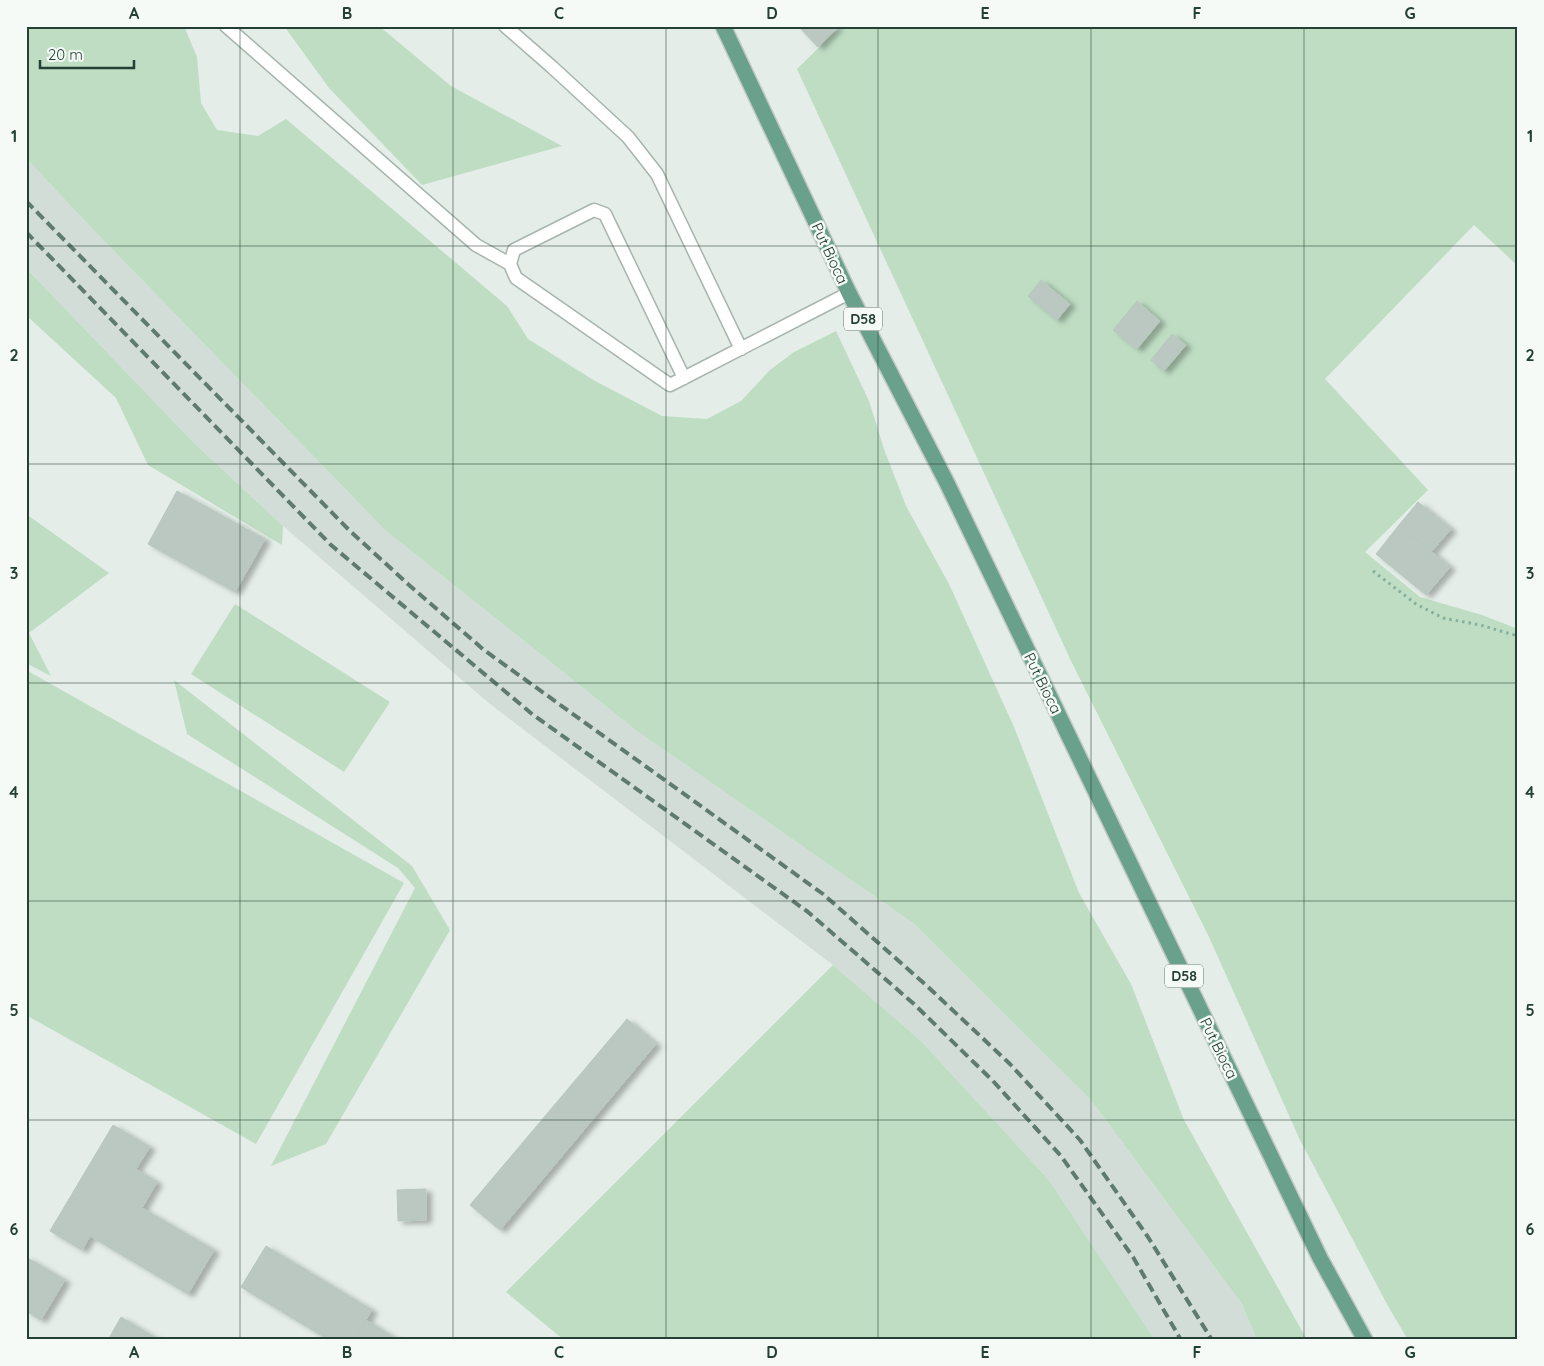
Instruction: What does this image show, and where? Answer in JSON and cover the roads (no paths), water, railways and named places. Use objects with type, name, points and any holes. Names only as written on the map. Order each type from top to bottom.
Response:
[{"type":"main road","name":"Put Bioca","points":[[723,26],[849,293],[948,483],[1320,1258],[1365,1340]]},
{"type":"lane","points":[[226,26],[476,245],[510,264],[516,278],[670,385],[849,293]]},
{"type":"lane","points":[[505,26],[628,137],[657,174],[740,349]]},
{"type":"lane","points":[[510,264],[514,250],[594,210],[605,214],[684,378]]},
{"type":"railway","points":[[26,201],[350,531],[409,585],[484,650],[823,894],[927,986],[1010,1064],[1080,1140],[1148,1237],[1212,1340]]},
{"type":"railway","points":[[26,232],[331,545],[532,714],[808,912],[914,1004],[993,1081],[1061,1156],[1133,1257],[1181,1340]]}]
